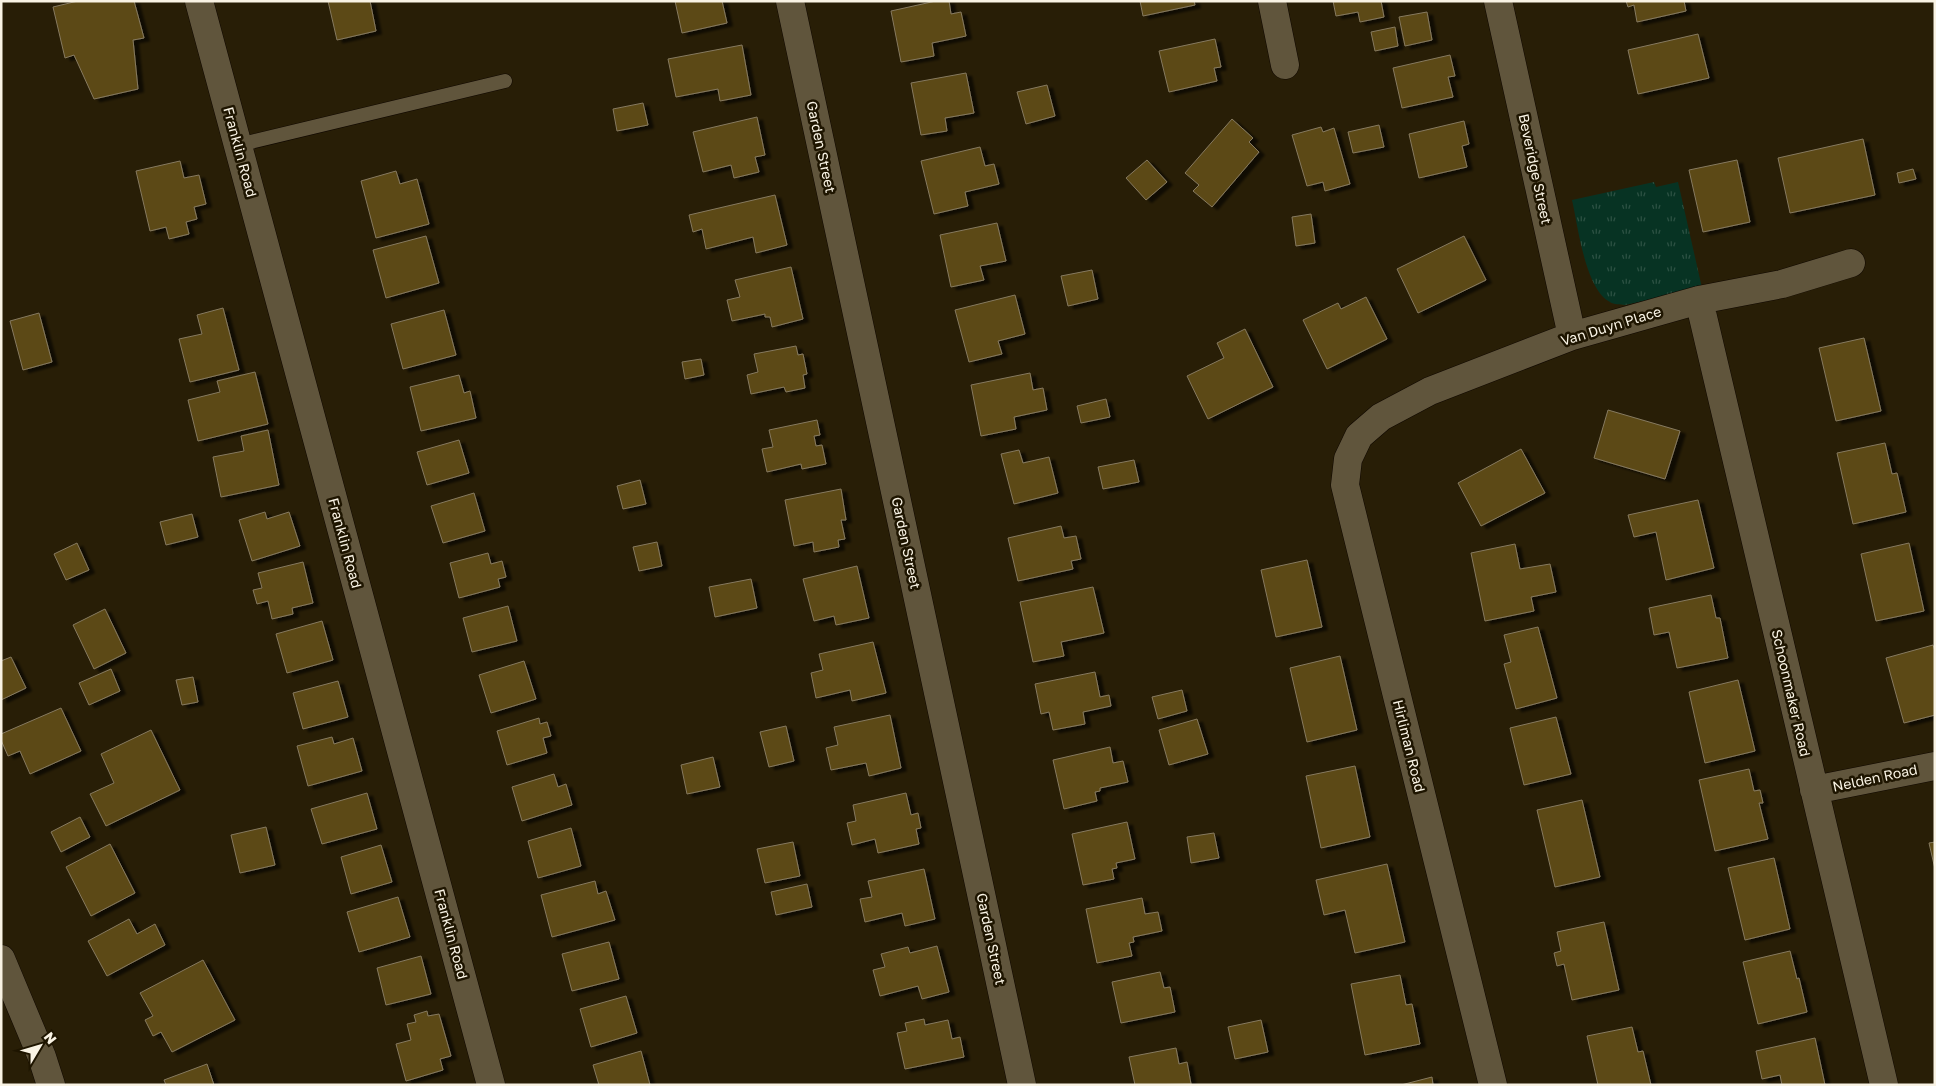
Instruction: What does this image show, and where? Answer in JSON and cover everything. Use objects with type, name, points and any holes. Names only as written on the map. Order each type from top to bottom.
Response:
[{"type":"street","name":"Franklin Road","points":[[199,1],[492,1085]]},
{"type":"street","name":"Garden Street","points":[[790,1],[1022,1085]]},
{"type":"street","points":[[1272,1],[1285,65]]},
{"type":"street","name":"Beveridge Street","points":[[1498,1],[1572,336]]},
{"type":"street","name":"Van Duyn Place","points":[[1381,416],[1430,391],[1572,336],[1698,300],[1782,284],[1851,264]]},
{"type":"street","name":"Schoonmaker Road","points":[[1698,300],[1884,1085]]},
{"type":"street","name":"Hirliman Road","points":[[1381,416],[1359,436],[1348,458],[1344,484],[1493,1085]]},
{"type":"street","name":"Nelden Road","points":[[1814,790],[1935,766]]},
{"type":"street","points":[[1,959],[42,1057],[51,1085]]},
{"type":"lane","points":[[238,145],[505,81]]},
{"type":"green space","points":[[1654,182],[1656,187],[1678,182],[1702,288],[1625,305],[1613,304],[1601,295],[1594,284],[1584,256],[1572,200]]},
{"type":"building","points":[[78,1],[134,1],[144,38],[133,40],[138,89],[94,99],[74,55],[65,58],[53,7]]},
{"type":"building","points":[[328,1],[370,1],[376,31],[337,40]]},
{"type":"building","points":[[675,1],[722,1],[727,23],[682,33]]},
{"type":"building","points":[[936,1],[949,1],[951,14],[961,12],[966,36],[932,43],[934,56],[901,62],[891,11]]},
{"type":"building","points":[[1140,1],[1194,1],[1195,5],[1143,16]]},
{"type":"building","points":[[1333,1],[1381,1],[1384,17],[1360,22],[1358,12],[1336,16]]},
{"type":"building","points":[[1626,1],[1684,1],[1686,11],[1637,22],[1634,5],[1628,7]]},
{"type":"building","points":[[1427,12],[1432,40],[1405,46],[1399,17]]},
{"type":"building","points":[[1395,27],[1398,46],[1375,51],[1371,32]]},
{"type":"building","points":[[1698,34],[1709,78],[1638,94],[1628,50]]},
{"type":"building","points":[[1215,39],[1221,67],[1214,68],[1217,81],[1169,92],[1159,51]]},
{"type":"building","points":[[742,45],[751,95],[720,101],[718,89],[676,97],[668,59]]},
{"type":"building","points":[[1450,55],[1455,76],[1448,77],[1453,97],[1402,108],[1393,68]]},
{"type":"building","points":[[966,73],[974,113],[945,118],[947,131],[921,135],[911,83]]},
{"type":"building","points":[[1047,85],[1055,116],[1026,124],[1017,92]]},
{"type":"building","points":[[643,103],[648,125],[617,131],[613,109]]},
{"type":"building","points":[[757,117],[765,155],[755,157],[759,172],[734,178],[731,165],[703,172],[693,132]]},
{"type":"building","points":[[1232,119],[1253,138],[1249,142],[1259,152],[1212,207],[1193,191],[1199,185],[1185,173]]},
{"type":"building","points":[[1464,121],[1469,144],[1462,146],[1467,167],[1419,178],[1409,134]]},
{"type":"building","points":[[1379,125],[1384,147],[1353,153],[1348,132]]},
{"type":"building","points":[[1321,127],[1323,132],[1334,128],[1350,184],[1325,191],[1323,182],[1307,186],[1292,135]]},
{"type":"building","points":[[1863,139],[1875,195],[1790,213],[1778,158]]},
{"type":"building","points":[[980,147],[985,166],[994,164],[999,184],[965,192],[968,206],[934,214],[921,161]]},
{"type":"building","points":[[1147,160],[1167,182],[1146,200],[1126,178]]},
{"type":"building","points":[[1737,160],[1750,222],[1703,232],[1689,170]]},
{"type":"building","points":[[180,161],[184,178],[199,175],[206,204],[194,207],[197,219],[186,222],[189,234],[169,239],[166,227],[150,231],[136,171]]},
{"type":"building","points":[[1913,169],[1916,179],[1899,183],[1897,173]]},
{"type":"building","points":[[396,171],[400,184],[417,179],[429,224],[376,238],[361,181]]},
{"type":"building","points":[[775,195],[787,245],[756,253],[753,237],[706,249],[702,229],[693,232],[689,215]]},
{"type":"building","points":[[1311,214],[1315,243],[1296,246],[1292,217]]},
{"type":"building","points":[[997,223],[1006,261],[980,266],[984,280],[951,287],[940,235]]},
{"type":"building","points":[[426,236],[439,283],[386,298],[373,250]]},
{"type":"building","points":[[1464,236],[1486,280],[1418,313],[1397,269]]},
{"type":"building","points":[[791,267],[803,319],[772,327],[770,317],[765,317],[765,314],[732,321],[727,300],[740,297],[735,280]]},
{"type":"building","points":[[1092,270],[1098,299],[1068,306],[1061,276]]},
{"type":"building","points":[[1015,295],[1025,334],[998,341],[1002,354],[969,362],[955,310]]},
{"type":"building","points":[[1366,297],[1387,339],[1327,369],[1303,320],[1338,303],[1341,309]]},
{"type":"building","points":[[223,308],[239,370],[190,382],[179,339],[202,334],[197,315]]},
{"type":"building","points":[[444,310],[456,355],[403,369],[391,324]]},
{"type":"building","points":[[39,313],[52,362],[23,370],[10,321]]},
{"type":"building","points":[[1245,329],[1273,387],[1208,419],[1187,376],[1224,358],[1217,343]]},
{"type":"building","points":[[1864,338],[1881,411],[1836,421],[1819,348]]},
{"type":"building","points":[[796,346],[798,355],[803,354],[807,374],[803,375],[805,388],[786,392],[784,387],[751,394],[747,375],[758,372],[754,354]]},
{"type":"building","points":[[701,359],[704,375],[685,379],[682,362]]},
{"type":"building","points":[[255,372],[268,424],[198,441],[188,400],[220,392],[217,381]]},
{"type":"building","points":[[1030,373],[1033,390],[1043,388],[1047,410],[1014,417],[1016,429],[981,436],[971,385]]},
{"type":"building","points":[[459,375],[464,393],[470,391],[476,418],[421,431],[410,387]]},
{"type":"building","points":[[1106,399],[1110,417],[1081,423],[1077,406]]},
{"type":"building","points":[[1608,410],[1680,431],[1665,479],[1594,458]]},
{"type":"building","points":[[817,420],[820,435],[814,436],[816,446],[822,445],[826,464],[802,469],[801,464],[767,472],[762,449],[773,447],[769,430]]},
{"type":"building","points":[[268,430],[279,485],[221,497],[213,457],[244,451],[241,436]]},
{"type":"building","points":[[459,440],[469,473],[427,485],[417,452]]},
{"type":"building","points":[[1885,443],[1892,474],[1897,473],[1906,512],[1853,524],[1837,453]]},
{"type":"building","points":[[1521,449],[1545,493],[1481,526],[1458,483]]},
{"type":"building","points":[[1019,450],[1023,463],[1049,457],[1058,493],[1014,504],[1001,454]]},
{"type":"building","points":[[1134,460],[1139,482],[1103,489],[1098,467]]},
{"type":"building","points":[[640,480],[646,504],[623,509],[617,486]]},
{"type":"building","points":[[841,489],[846,520],[841,520],[845,539],[838,540],[839,547],[814,552],[813,542],[794,546],[785,500]]},
{"type":"building","points":[[474,493],[485,531],[443,543],[431,506]]},
{"type":"building","points":[[1698,500],[1714,568],[1666,580],[1656,532],[1634,537],[1628,515]]},
{"type":"building","points":[[265,512],[267,519],[289,512],[300,546],[252,561],[239,520]]},
{"type":"building","points":[[192,514],[198,537],[166,545],[160,522]]},
{"type":"building","points":[[1061,526],[1064,538],[1076,536],[1081,559],[1071,561],[1073,569],[1018,581],[1008,538]]},
{"type":"building","points":[[657,542],[662,566],[639,571],[633,547]]},
{"type":"building","points":[[77,543],[89,570],[66,580],[54,554]]},
{"type":"building","points":[[1909,543],[1924,611],[1876,621],[1861,554]]},
{"type":"building","points":[[1515,544],[1520,569],[1550,564],[1556,592],[1531,597],[1534,611],[1485,621],[1471,553]]},
{"type":"building","points":[[488,553],[491,564],[502,561],[506,577],[498,579],[500,587],[459,598],[450,563]]},
{"type":"building","points":[[1307,560],[1322,627],[1276,637],[1261,570]]},
{"type":"building","points":[[303,562],[313,603],[292,608],[293,614],[272,619],[268,601],[257,604],[253,590],[262,588],[258,573]]},
{"type":"building","points":[[857,566],[869,618],[836,625],[834,616],[814,621],[803,579]]},
{"type":"building","points":[[751,579],[757,608],[715,617],[709,587]]},
{"type":"building","points":[[1093,587],[1104,633],[1061,642],[1064,656],[1033,662],[1020,602]]},
{"type":"building","points":[[1711,595],[1716,618],[1720,618],[1728,658],[1677,668],[1669,632],[1654,635],[1649,608]]},
{"type":"building","points":[[508,606],[517,641],[472,652],[463,618]]},
{"type":"building","points":[[105,609],[126,653],[94,669],[73,625]]},
{"type":"building","points":[[322,621],[333,660],[287,673],[276,634]]},
{"type":"building","points":[[1538,627],[1557,698],[1516,709],[1504,664],[1511,662],[1504,635]]},
{"type":"building","points":[[873,642],[886,693],[852,701],[850,690],[816,698],[811,673],[823,670],[819,654]]},
{"type":"building","points":[[1933,645],[1935,651],[1935,715],[1904,723],[1886,658]]},
{"type":"building","points":[[1340,656],[1357,730],[1307,742],[1290,668]]},
{"type":"building","points":[[11,657],[26,688],[1,700],[1,661]]},
{"type":"building","points":[[524,661],[536,699],[491,713],[479,675]]},
{"type":"building","points":[[111,669],[120,691],[89,705],[79,683]]},
{"type":"building","points":[[1095,672],[1100,697],[1109,695],[1111,706],[1083,712],[1085,724],[1053,730],[1049,712],[1041,714],[1035,684]]},
{"type":"building","points":[[193,677],[198,702],[182,705],[176,680]]},
{"type":"building","points":[[1738,680],[1755,751],[1705,763],[1689,692]]},
{"type":"building","points":[[338,681],[348,717],[303,729],[293,693]]},
{"type":"building","points":[[1182,690],[1187,711],[1158,719],[1152,697]]},
{"type":"building","points":[[61,708],[81,751],[30,774],[20,751],[8,756],[1,740],[1,734]]},
{"type":"building","points":[[890,715],[901,768],[869,776],[866,763],[831,770],[826,748],[838,745],[834,727]]},
{"type":"building","points":[[1556,717],[1571,774],[1524,785],[1510,728]]},
{"type":"building","points":[[539,718],[540,724],[547,722],[551,736],[543,738],[547,753],[507,765],[497,731]]},
{"type":"building","points":[[1197,719],[1208,754],[1169,765],[1159,730]]},
{"type":"building","points":[[786,726],[794,761],[769,767],[760,732]]},
{"type":"building","points":[[151,730],[180,790],[106,826],[90,794],[114,783],[101,754]]},
{"type":"building","points":[[332,737],[334,744],[353,738],[362,771],[308,786],[297,746]]},
{"type":"building","points":[[1110,747],[1113,763],[1123,761],[1128,782],[1100,788],[1100,791],[1095,792],[1097,801],[1064,809],[1053,760]]},
{"type":"building","points":[[713,757],[720,787],[687,794],[681,765]]},
{"type":"building","points":[[1355,766],[1370,837],[1321,848],[1306,776]]},
{"type":"building","points":[[1749,769],[1754,791],[1760,790],[1763,803],[1759,803],[1768,839],[1715,851],[1699,780]]},
{"type":"building","points":[[554,774],[558,787],[566,784],[572,805],[522,821],[512,787]]},
{"type":"building","points":[[367,793],[377,829],[322,844],[311,809]]},
{"type":"building","points":[[906,793],[911,815],[918,813],[921,828],[916,829],[919,844],[878,853],[875,839],[852,845],[847,823],[856,821],[853,805]]},
{"type":"building","points":[[1582,800],[1600,877],[1555,887],[1537,810]]},
{"type":"building","points":[[80,817],[90,837],[61,852],[51,832]]},
{"type":"building","points":[[1127,822],[1135,859],[1116,863],[1117,868],[1112,869],[1114,879],[1083,885],[1072,834]]},
{"type":"building","points":[[266,827],[275,865],[240,873],[231,835]]},
{"type":"building","points":[[571,828],[581,866],[538,878],[528,841]]},
{"type":"building","points":[[1214,833],[1219,858],[1191,863],[1187,837]]},
{"type":"building","points":[[793,842],[800,876],[765,883],[757,849]]},
{"type":"building","points":[[1935,842],[1935,869],[1929,843]]},
{"type":"building","points":[[110,844],[135,893],[91,916],[66,867]]},
{"type":"building","points":[[381,845],[392,882],[351,894],[341,857]]},
{"type":"building","points":[[1774,858],[1790,929],[1745,940],[1728,868]]},
{"type":"building","points":[[1387,864],[1405,942],[1355,953],[1345,910],[1324,915],[1316,880]]},
{"type":"building","points":[[924,869],[935,919],[905,926],[902,913],[865,922],[860,899],[872,897],[868,881]]},
{"type":"building","points":[[595,881],[598,894],[606,891],[615,920],[552,937],[541,895]]},
{"type":"building","points":[[807,884],[812,907],[776,915],[771,892]]},
{"type":"building","points":[[398,897],[410,937],[359,952],[347,912]]},
{"type":"building","points":[[1142,898],[1145,914],[1158,912],[1162,931],[1133,937],[1134,942],[1129,943],[1132,956],[1097,963],[1086,909]]},
{"type":"building","points":[[129,919],[137,934],[155,924],[165,945],[107,976],[88,941]]},
{"type":"building","points":[[1604,922],[1619,990],[1572,1000],[1564,964],[1557,966],[1554,953],[1561,951],[1557,932]]},
{"type":"building","points":[[609,942],[619,979],[572,991],[562,954]]},
{"type":"building","points":[[937,946],[949,992],[922,999],[918,986],[880,996],[873,970],[885,967],[881,954],[908,947],[910,953]]},
{"type":"building","points":[[1790,951],[1807,1012],[1758,1024],[1743,962]]},
{"type":"building","points":[[421,956],[431,994],[386,1005],[377,968]]},
{"type":"building","points":[[203,960],[235,1020],[172,1052],[161,1032],[153,1036],[145,1020],[153,1016],[140,993]]},
{"type":"building","points":[[1160,972],[1164,988],[1170,987],[1175,1012],[1121,1023],[1112,982]]},
{"type":"building","points":[[1400,975],[1406,1005],[1412,1004],[1420,1044],[1365,1055],[1351,984]]},
{"type":"building","points":[[626,996],[637,1033],[591,1047],[580,1009]]},
{"type":"building","points":[[427,1011],[428,1016],[439,1014],[451,1056],[440,1059],[443,1070],[406,1081],[396,1044],[411,1040],[407,1024],[416,1022],[414,1015]]},
{"type":"building","points":[[924,1019],[925,1025],[948,1020],[952,1039],[960,1037],[964,1057],[905,1069],[897,1033],[907,1031],[905,1023]]},
{"type":"building","points":[[1261,1020],[1268,1052],[1235,1059],[1228,1027]]},
{"type":"building","points":[[1632,1027],[1638,1052],[1643,1051],[1651,1085],[1598,1085],[1587,1036]]},
{"type":"building","points":[[1815,1038],[1825,1085],[1782,1085],[1780,1075],[1762,1079],[1756,1051]]},
{"type":"building","points":[[1176,1048],[1179,1064],[1187,1062],[1191,1084],[1135,1085],[1129,1057]]},
{"type":"building","points":[[641,1051],[650,1085],[599,1085],[593,1065]]},
{"type":"building","points":[[207,1064],[214,1085],[166,1085],[164,1080]]},
{"type":"building","points":[[1432,1077],[1433,1085],[1401,1085]]}]
